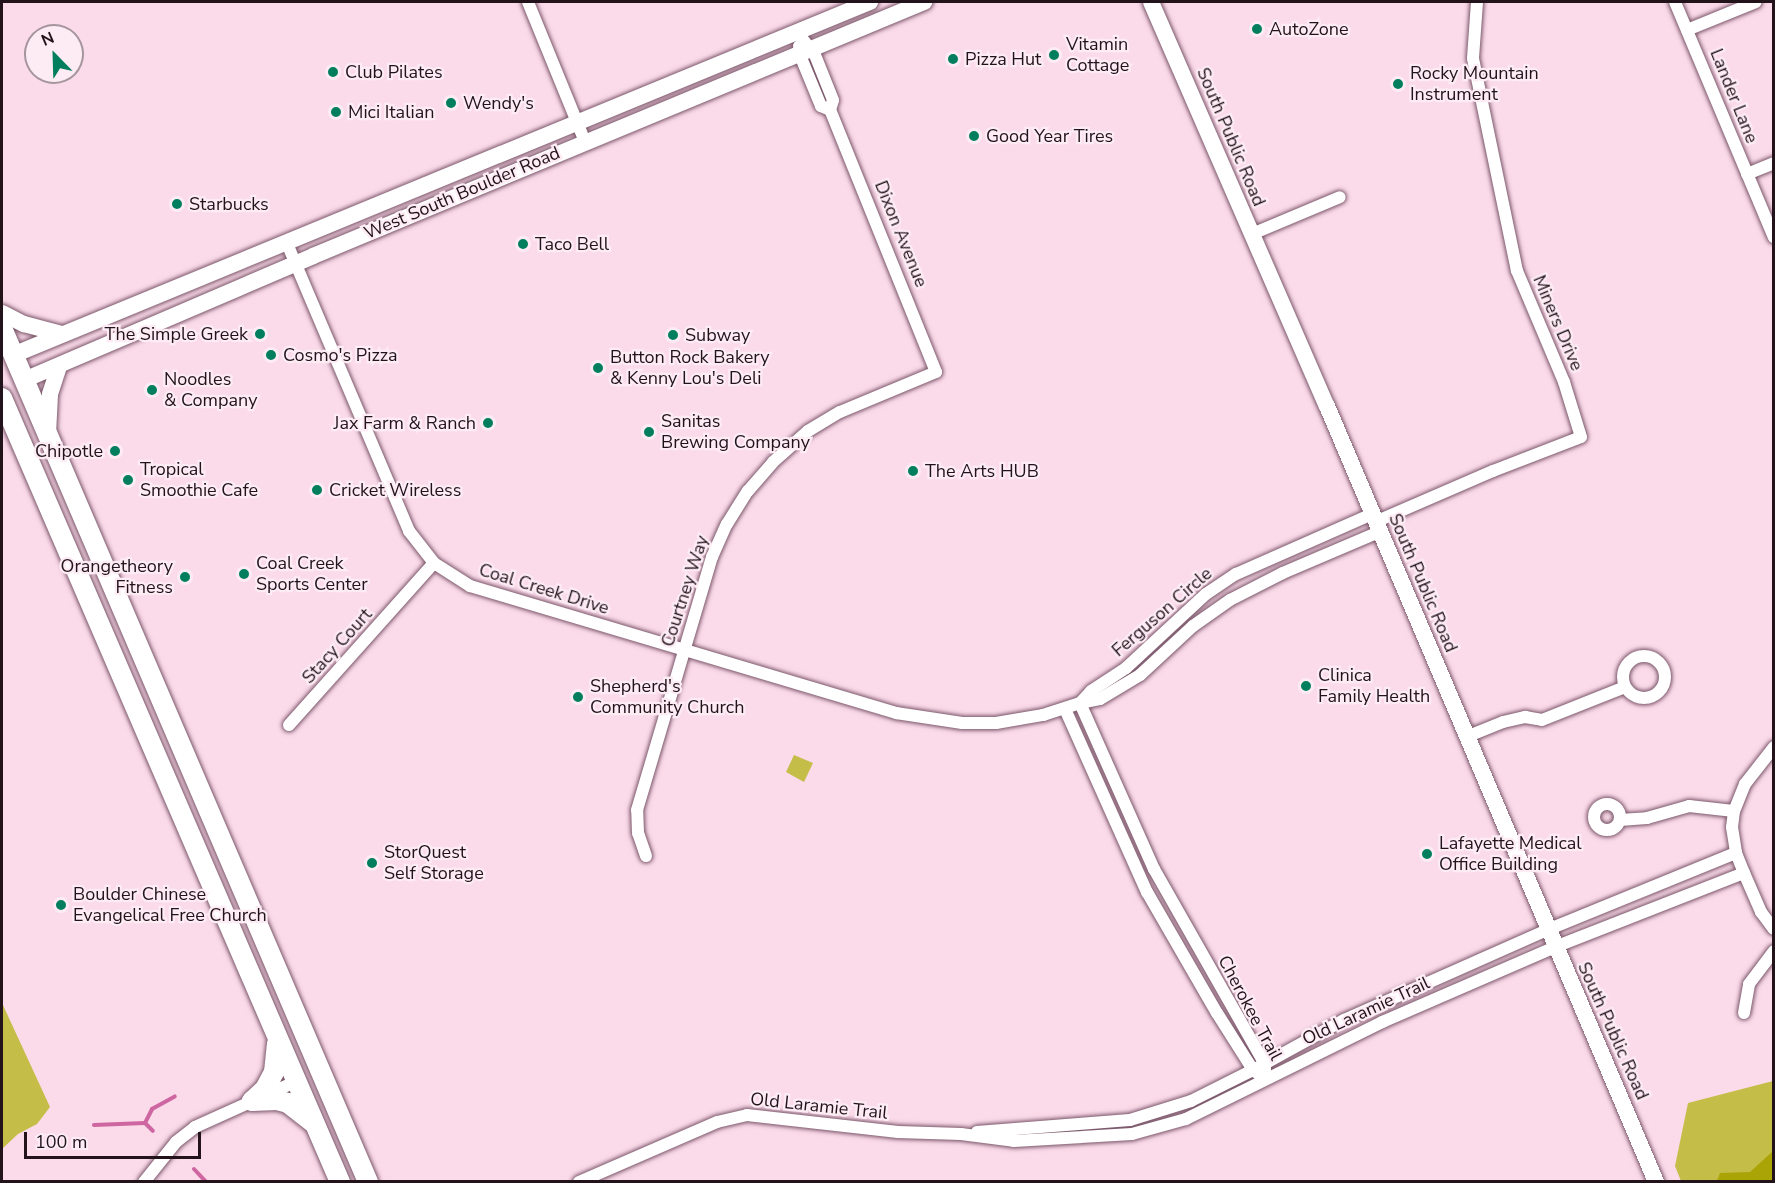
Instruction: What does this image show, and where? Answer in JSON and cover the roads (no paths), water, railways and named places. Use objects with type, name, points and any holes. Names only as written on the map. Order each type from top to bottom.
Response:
[{"type":"main road","name":"West South Boulder Road","points":[[7,357],[870,2]]},
{"type":"main road","name":"West South Boulder Road","points":[[2,390],[296,263],[924,2]]},
{"type":"main road","name":"South Public Road","points":[[1151,2],[1656,1182]]},
{"type":"main road","points":[[2,313],[24,324],[62,334]]},
{"type":"main road","points":[[2,328],[7,357],[24,380],[368,1182]]},
{"type":"main road","points":[[47,435],[50,394],[58,366]]},
{"type":"main road","points":[[2,398],[275,1036],[340,1182]]},
{"type":"main road","points":[[2,429],[20,442]]},
{"type":"main road","points":[[252,1101],[265,1089],[274,1072],[278,1054],[275,1036]]},
{"type":"main road","points":[[297,1081],[313,1087],[336,1109]]},
{"type":"main road","points":[[252,1101],[264,1099],[288,1103],[309,1117],[317,1129]]},
{"type":"street","points":[[528,2],[585,142]]},
{"type":"street","name":"Miners Drive","points":[[1375,522],[1493,471],[1581,437],[1564,382],[1517,271],[1473,58],[1477,2]]},
{"type":"street","name":"Lander Lane","points":[[1675,2],[1773,237]]},
{"type":"street","points":[[1688,30],[1756,2]]},
{"type":"street","name":"Dixon Avenue","points":[[797,32],[806,51],[821,106],[830,110],[936,372]]},
{"type":"street","points":[[1747,174],[1773,163]]},
{"type":"street","points":[[1252,234],[1340,197]]},
{"type":"street","name":"Coal Creek Drive","points":[[286,241],[409,531],[434,563],[470,586],[851,698]]},
{"type":"street","name":"Courtney Way","points":[[646,856],[638,833],[638,810],[712,557],[727,524],[748,490],[772,462],[808,431],[840,412],[936,372]]},
{"type":"street","name":"Ferguson Circle","points":[[1080,703],[1091,691],[1126,668],[1206,594],[1236,574],[1375,522]]},
{"type":"street","name":"Ferguson Circle","points":[[851,698],[896,713],[970,723],[1014,721],[1101,699],[1124,686],[1210,611],[1375,522]]},
{"type":"street","name":"Stacy Court","points":[[289,725],[434,563]]},
{"type":"street","points":[[1466,737],[1525,717],[1542,720],[1625,687]]},
{"type":"street","name":"Cherokee Trail","points":[[1080,703],[1154,869],[1266,1079]]},
{"type":"street","name":"Cherokee Trail","points":[[1065,709],[1147,892],[1195,977],[1259,1067]]},
{"type":"street","points":[[1773,747],[1745,784],[1734,811],[1732,827],[1736,853],[1744,873],[1761,912],[1773,929]]},
{"type":"street","points":[[1620,820],[1647,818],[1689,806],[1734,811]]},
{"type":"street","name":"Old Laramie Trail","points":[[961,1134],[1002,1128],[1088,1125],[1130,1120],[1191,1101],[1344,1020],[1547,930],[1736,853]]},
{"type":"street","name":"Old Laramie Trail","points":[[579,1182],[717,1122],[747,1115],[898,1132],[961,1134],[1014,1141],[1132,1134],[1186,1119],[1372,1026],[1555,947],[1744,873]]},
{"type":"street","points":[[1744,1013],[1749,984],[1773,951]]},
{"type":"street","points":[[144,1182],[176,1142],[195,1126],[297,1081]]},
{"type":"waterway","points":[[145,1123],[152,1109],[175,1096]]},
{"type":"waterway","points":[[94,1125],[145,1123],[153,1131]]},
{"type":"waterway","points":[[194,1169],[206,1182]]},
{"type":"place","name":"AutoZone","points":[[1257,29]]},
{"type":"place","name":"Vitamin Cottage","points":[[1054,55]]},
{"type":"place","name":"Pizza Hut","points":[[953,59]]},
{"type":"place","name":"Club Pilates","points":[[333,72]]},
{"type":"place","name":"Rocky Mountain Instrument","points":[[1398,84]]},
{"type":"place","name":"Wendy's","points":[[451,103]]},
{"type":"place","name":"Mici Italian","points":[[336,112]]},
{"type":"place","name":"Good Year Tires","points":[[974,136]]},
{"type":"place","name":"Starbucks","points":[[177,204]]},
{"type":"place","name":"Taco Bell","points":[[523,244]]},
{"type":"place","name":"The Simple Greek","points":[[260,334]]},
{"type":"place","name":"Subway","points":[[673,335]]},
{"type":"place","name":"Cosmo's Pizza","points":[[271,355]]},
{"type":"place","name":"Button Rock Bakery & Kenny Lou's Deli","points":[[598,368]]},
{"type":"place","name":"Noodles & Company","points":[[152,390]]},
{"type":"place","name":"Jax Farm & Ranch","points":[[488,423]]},
{"type":"place","name":"Sanitas Brewing Company","points":[[649,432]]},
{"type":"place","name":"Chipotle","points":[[115,451]]},
{"type":"place","name":"The Arts HUB","points":[[913,471]]},
{"type":"place","name":"Tropical Smoothie Cafe","points":[[128,480]]},
{"type":"place","name":"Cricket Wireless","points":[[317,490]]},
{"type":"place","name":"Coal Creek Sports Center","points":[[244,574]]},
{"type":"place","name":"Orangetheory Fitness","points":[[185,577]]},
{"type":"place","name":"Clinica Family Health","points":[[1306,686]]},
{"type":"place","name":"Shepherd's Community Church","points":[[578,697]]},
{"type":"place","name":"Lafayette Medical Office Building","points":[[1427,854]]},
{"type":"place","name":"StorQuest Self Storage","points":[[372,863]]},
{"type":"place","name":"Boulder Chinese Evangelical Free Church","points":[[61,905]]}]
